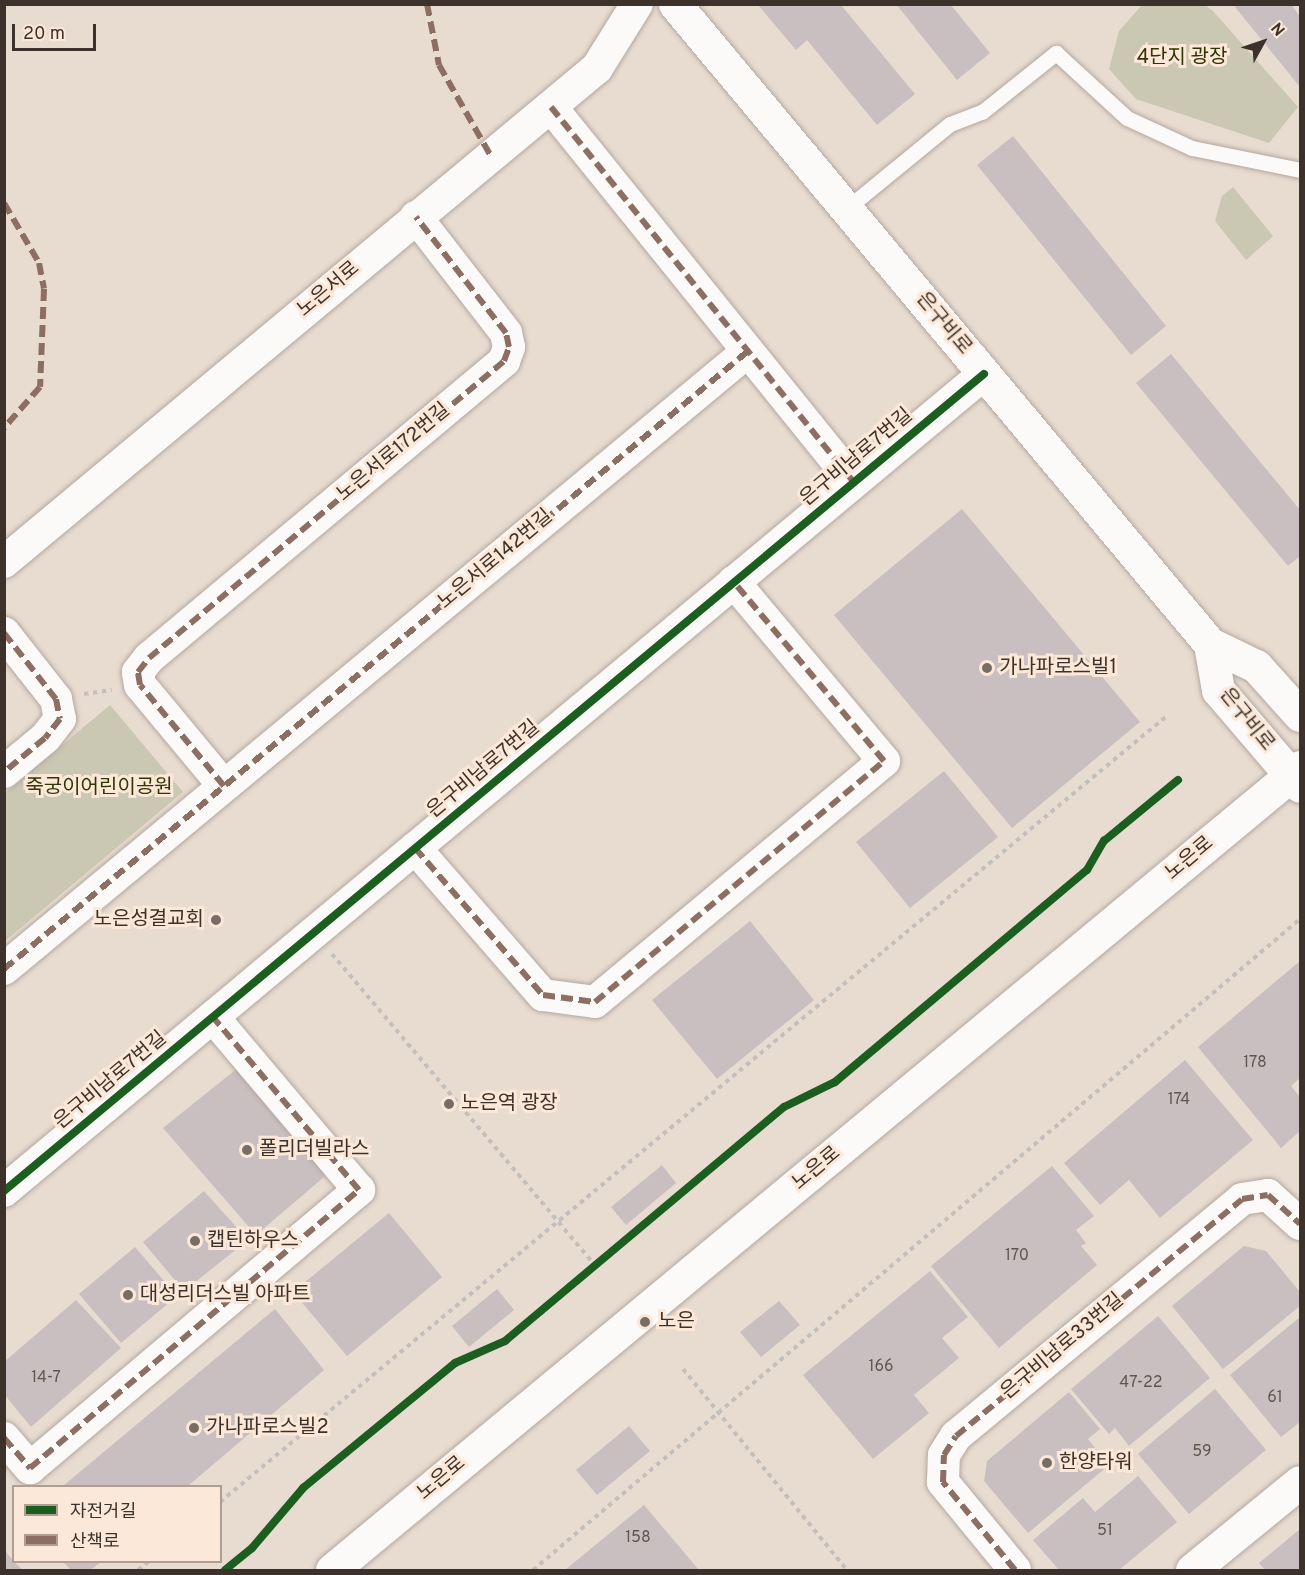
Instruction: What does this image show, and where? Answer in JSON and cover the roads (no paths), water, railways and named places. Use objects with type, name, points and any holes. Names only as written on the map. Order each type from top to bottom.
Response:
[{"type":"street","name":"노은서로","points":[[4,562],[597,68],[637,4]]},
{"type":"street","name":"은구비로","points":[[675,4],[1210,644],[1256,666],[1300,715]]},
{"type":"street","points":[[551,106],[854,482]]},
{"type":"street","name":"노은서로172번길","points":[[224,786],[144,671],[504,361],[509,347],[506,333],[416,217]]},
{"type":"street","name":"노은서로142번길","points":[[4,969],[747,352]]},
{"type":"street","name":"은구비남로7번길","points":[[4,1191],[984,374]]},
{"type":"street","points":[[415,848],[543,995],[595,1002],[857,784],[884,761],[734,582]]},
{"type":"street","points":[[4,633],[58,709],[45,738],[4,772]]},
{"type":"street","name":"은구비로","points":[[1210,644],[1218,690],[1297,776]]},
{"type":"street","name":"노은로","points":[[332,1570],[1297,776]]},
{"type":"street","points":[[4,1438],[30,1468],[359,1190],[213,1017]]},
{"type":"street","name":"은구비남로33번길","points":[[1015,1570],[943,1482],[944,1455],[956,1436],[1242,1199],[1268,1195],[1300,1224]]},
{"type":"street","points":[[1192,1570],[1300,1482]]},
{"type":"lane","points":[[846,209],[950,124],[982,112],[1056,53],[1127,118],[1192,148],[1300,170]]},
{"type":"place","name":"가나파로스빌1","points":[[987,668]]},
{"type":"place","name":"노은성결교회","points":[[216,920]]},
{"type":"place","name":"노은역 광장","points":[[449,1104]]},
{"type":"place","name":"폴리더빌라스","points":[[247,1150]]},
{"type":"place","name":"캡틴하우스","points":[[195,1241]]},
{"type":"place","name":"대성리더스빌 아파트","points":[[128,1295]]},
{"type":"place","name":"노은","points":[[645,1322]]},
{"type":"place","name":"가나파로스빌2","points":[[194,1428]]},
{"type":"place","name":"한양타워","points":[[1047,1463]]},
{"type":"park label","name":"4단지 광장","points":[[1182,58]]},
{"type":"park label","name":"죽궁이어린이공원","points":[[99,788]]}]
